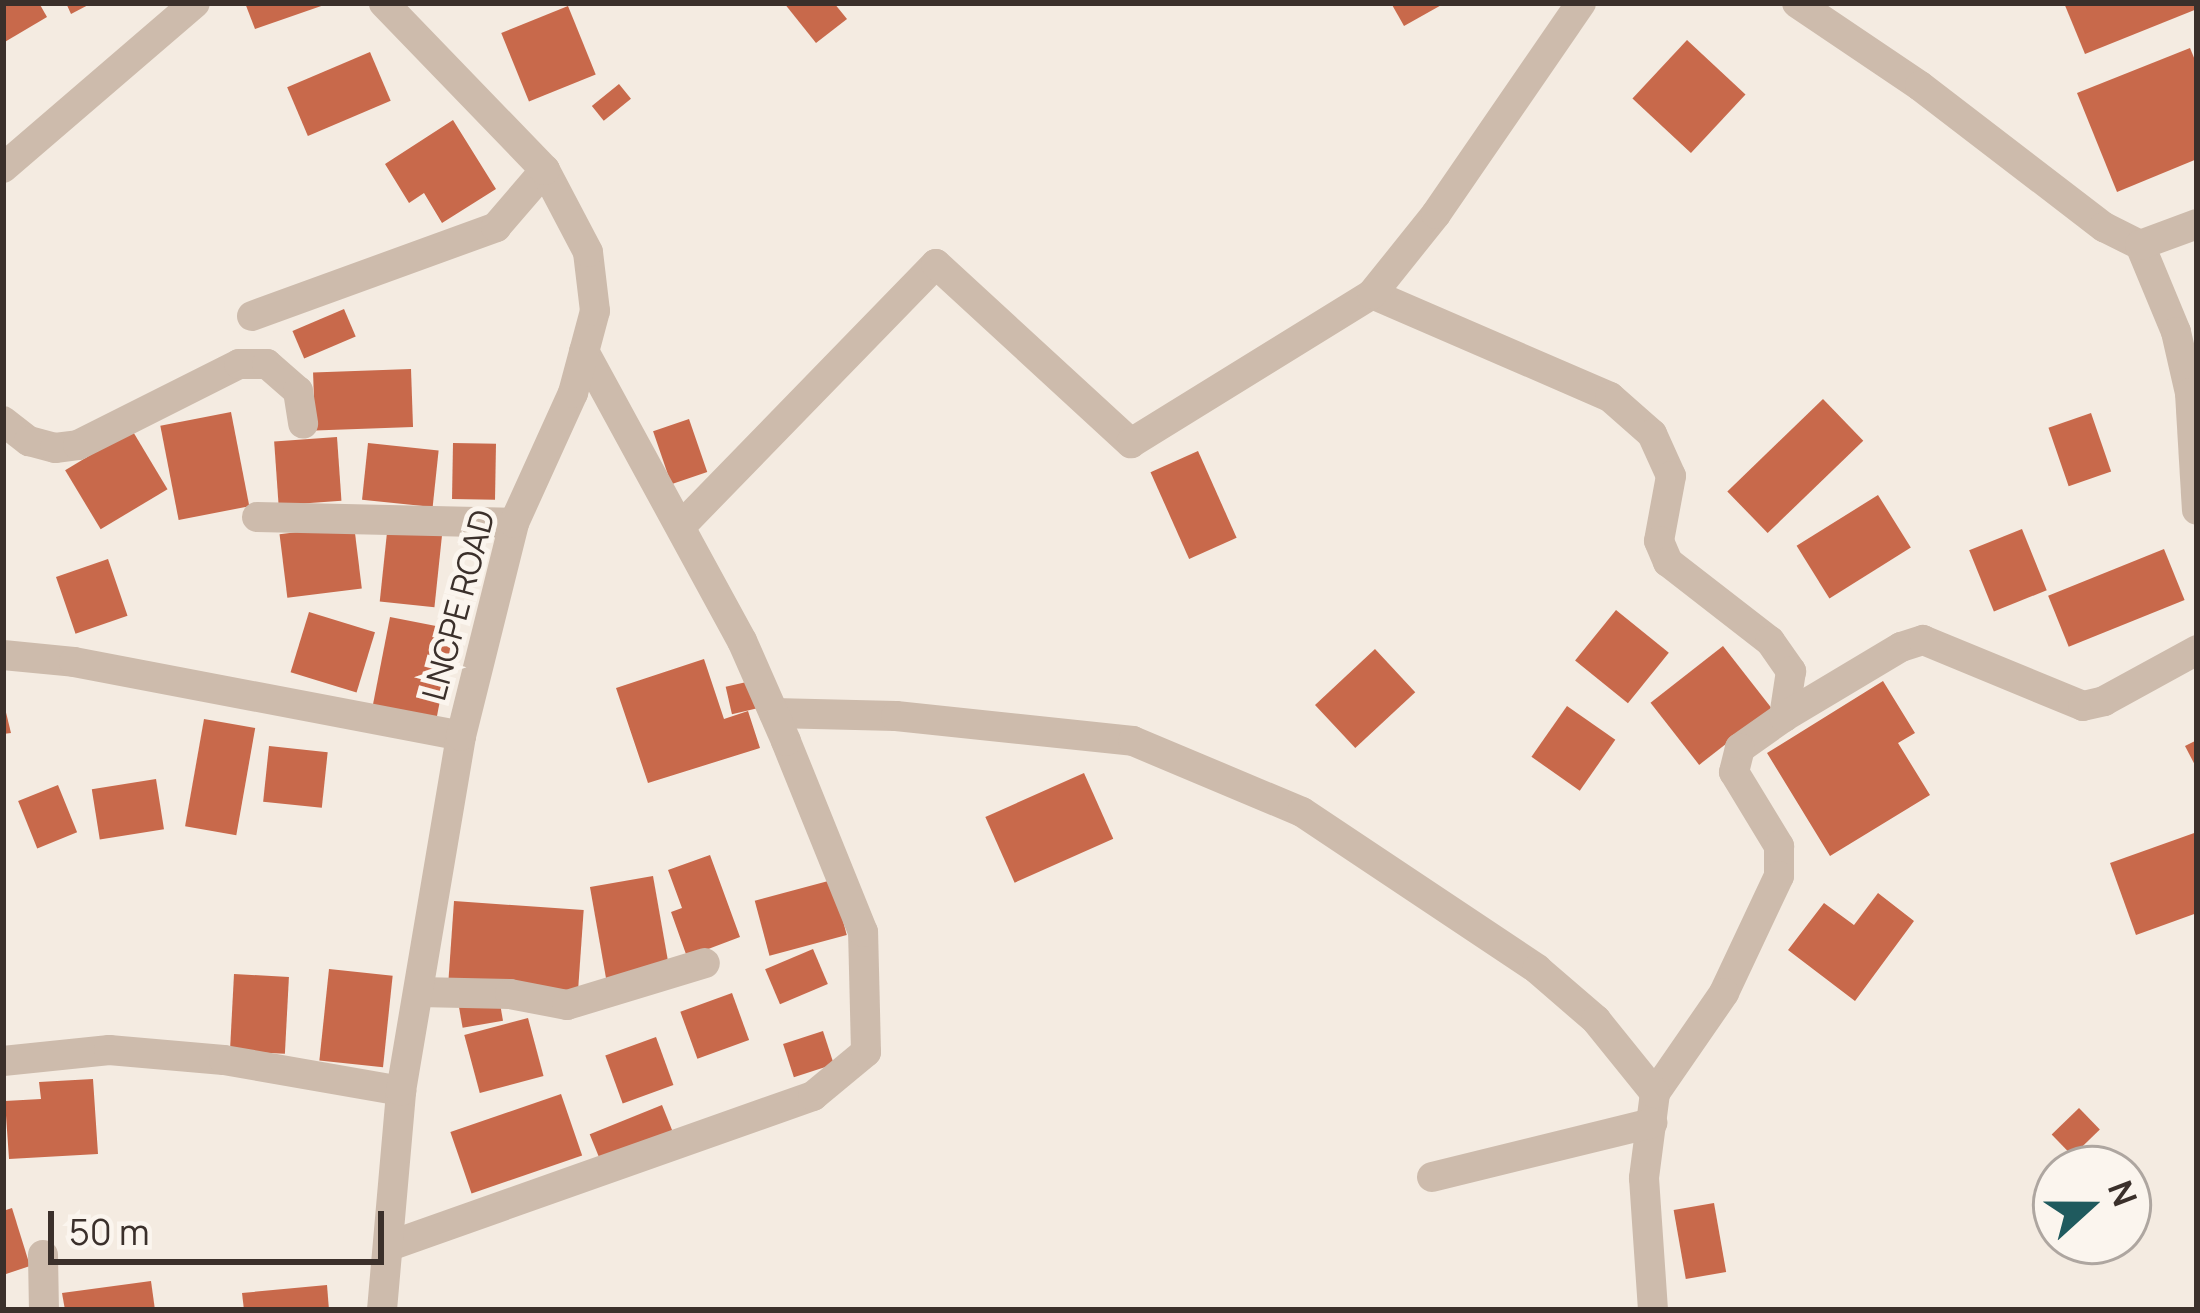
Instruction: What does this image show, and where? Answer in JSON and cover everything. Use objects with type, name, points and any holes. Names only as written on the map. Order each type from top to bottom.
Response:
[{"type":"street","points":[[3,168],[195,3]]},
{"type":"street","name":"LNCPE ROAD","points":[[382,1310],[392,1245],[401,1091],[461,736],[514,523],[573,393],[595,311],[588,252],[544,170],[384,3]]},
{"type":"street","points":[[682,525],[936,264],[1131,443],[1372,294],[1436,214],[1581,3]]},
{"type":"street","points":[[1797,3],[1919,86],[2104,227],[2140,245],[2176,332],[2190,393],[2197,510]]},
{"type":"street","points":[[252,316],[496,227],[544,170]]},
{"type":"street","points":[[2140,245],[2197,224]]},
{"type":"street","points":[[1372,294],[1610,397],[1652,434],[1671,476],[1659,541],[1668,562],[1769,641],[1791,671],[1784,717]]},
{"type":"street","points":[[392,1245],[813,1096],[866,1052],[863,932],[774,713],[682,525],[584,351]]},
{"type":"street","points":[[3,421],[29,441],[55,448],[78,445],[238,364],[267,364],[298,391],[303,424]]},
{"type":"street","points":[[257,517],[514,523]]},
{"type":"street","points":[[1653,1310],[1644,1178],[1653,1108],[1724,993],[1779,875],[1779,845],[1734,772],[1740,748],[1901,647],[1923,640],[2083,706],[2104,701],[2197,650]]},
{"type":"street","points":[[3,655],[97,666],[461,736]]},
{"type":"street","points":[[774,713],[896,716],[1133,741],[1302,812],[1537,969],[1596,1020],[1653,1108]]},
{"type":"street","points":[[419,992],[510,994],[567,1005],[705,963]]},
{"type":"street","points":[[3,1061],[109,1050],[224,1060],[401,1091]]},
{"type":"street","points":[[1432,1178],[1653,1108]]},
{"type":"street","points":[[43,1255],[44,1310]]},
{"type":"building","points":[[3,3],[39,3],[47,17],[3,43]]},
{"type":"building","points":[[66,3],[92,3],[71,14]]},
{"type":"building","points":[[245,3],[327,3],[327,4],[255,29]]},
{"type":"building","points":[[784,3],[834,3],[847,19],[816,43]]},
{"type":"building","points":[[1391,3],[1445,3],[1404,26]]},
{"type":"building","points":[[2064,3],[2195,3],[2197,9],[2085,54]]},
{"type":"building","points":[[568,6],[596,75],[529,102],[501,33]]},
{"type":"building","points":[[1687,40],[1746,95],[1691,153],[1632,99]]},
{"type":"building","points":[[2190,48],[2197,65],[2197,159],[2117,192],[2077,93]]},
{"type":"building","points":[[370,52],[391,101],[308,136],[287,87]]},
{"type":"building","points":[[619,84],[631,99],[604,121],[592,106]]},
{"type":"building","points":[[453,120],[496,189],[442,223],[424,193],[409,203],[385,164]]},
{"type":"building","points":[[344,309],[356,337],[304,358],[292,331]]},
{"type":"building","points":[[411,369],[413,427],[315,430],[313,372]]},
{"type":"building","points":[[1823,399],[1863,441],[1768,533],[1727,491]]},
{"type":"building","points":[[231,412],[249,506],[179,520],[160,426]]},
{"type":"building","points":[[2091,413],[2111,472],[2069,486],[2048,428]]},
{"type":"building","points":[[689,419],[707,472],[671,484],[653,431]]},
{"type":"building","points":[[132,430],[168,489],[101,529],[65,470]]},
{"type":"building","points":[[337,437],[341,501],[279,505],[274,441]]},
{"type":"building","points":[[368,443],[439,450],[433,507],[362,500]]},
{"type":"building","points":[[453,443],[496,444],[495,500],[452,499]]},
{"type":"building","points":[[1198,451],[1237,538],[1189,559],[1150,472]]},
{"type":"building","points":[[1878,495],[1911,548],[1829,598],[1797,546]]},
{"type":"building","points":[[388,523],[443,529],[434,607],[380,602]]},
{"type":"building","points":[[354,525],[362,589],[287,598],[280,534]]},
{"type":"building","points":[[2022,529],[2047,590],[1994,612],[1969,550]]},
{"type":"building","points":[[2164,549],[2185,600],[2069,647],[2048,596]]},
{"type":"building","points":[[108,559],[128,616],[76,634],[56,577]]},
{"type":"building","points":[[1616,610],[1669,653],[1628,703],[1575,661]]},
{"type":"building","points":[[309,612],[375,632],[357,692],[291,672]]},
{"type":"building","points":[[390,617],[454,629],[436,720],[372,707]]},
{"type":"building","points":[[1723,646],[1772,708],[1699,765],[1651,703]]},
{"type":"building","points":[[1375,649],[1415,692],[1355,748],[1315,705]]},
{"type":"building","points":[[704,659],[724,719],[748,711],[760,748],[648,783],[616,688]]},
{"type":"building","points":[[751,681],[757,708],[732,714],[726,687]]},
{"type":"building","points":[[1883,681],[1915,733],[1898,743],[1930,795],[1830,856],[1767,753]]},
{"type":"building","points":[[3,700],[11,733],[3,734]]},
{"type":"building","points":[[1567,706],[1615,740],[1580,791],[1531,757]]},
{"type":"building","points":[[204,719],[255,728],[236,835],[185,826]]},
{"type":"building","points":[[2197,740],[2197,769],[2185,746]]},
{"type":"building","points":[[269,746],[328,752],[322,808],[263,802]]},
{"type":"building","points":[[1084,773],[1113,839],[1015,883],[985,817]]},
{"type":"building","points":[[156,779],[164,829],[100,840],[92,789]]},
{"type":"building","points":[[58,785],[77,832],[37,848],[18,801]]},
{"type":"building","points":[[2197,832],[2197,913],[2136,935],[2110,863]]},
{"type":"building","points":[[710,855],[740,937],[687,957],[671,912],[682,908],[668,870]]},
{"type":"building","points":[[653,876],[669,969],[606,980],[590,887]]},
{"type":"building","points":[[832,880],[847,935],[769,956],[755,901]]},
{"type":"building","points":[[1878,893],[1914,921],[1855,1001],[1788,950],[1824,903],[1854,925]]},
{"type":"building","points":[[454,901],[584,910],[578,991],[448,982]]},
{"type":"building","points":[[813,949],[828,984],[780,1004],[765,969]]},
{"type":"building","points":[[329,969],[393,976],[383,1067],[319,1060]]},
{"type":"building","points":[[234,974],[289,977],[285,1054],[230,1051]]},
{"type":"building","points":[[732,993],[749,1040],[697,1059],[680,1012]]},
{"type":"building","points":[[499,998],[503,1021],[463,1028],[459,1005]]},
{"type":"building","points":[[528,1018],[544,1076],[480,1093],[464,1035]]},
{"type":"building","points":[[823,1031],[834,1064],[794,1077],[783,1044]]},
{"type":"building","points":[[656,1037],[673,1085],[623,1103],[605,1055]]},
{"type":"building","points":[[93,1079],[98,1154],[9,1159],[5,1101],[41,1099],[39,1082]]},
{"type":"building","points":[[561,1094],[582,1155],[472,1194],[450,1132]]},
{"type":"building","points":[[662,1105],[673,1132],[601,1161],[590,1134]]},
{"type":"building","points":[[2079,1108],[2100,1130],[2084,1145],[2062,1145],[2052,1134]]},
{"type":"building","points":[[1714,1203],[1726,1272],[1686,1279],[1674,1210]]},
{"type":"building","points":[[12,1208],[30,1266],[3,1275],[3,1211]]},
{"type":"building","points":[[151,1281],[155,1310],[65,1310],[62,1293]]},
{"type":"building","points":[[327,1285],[329,1310],[244,1310],[242,1293]]}]
